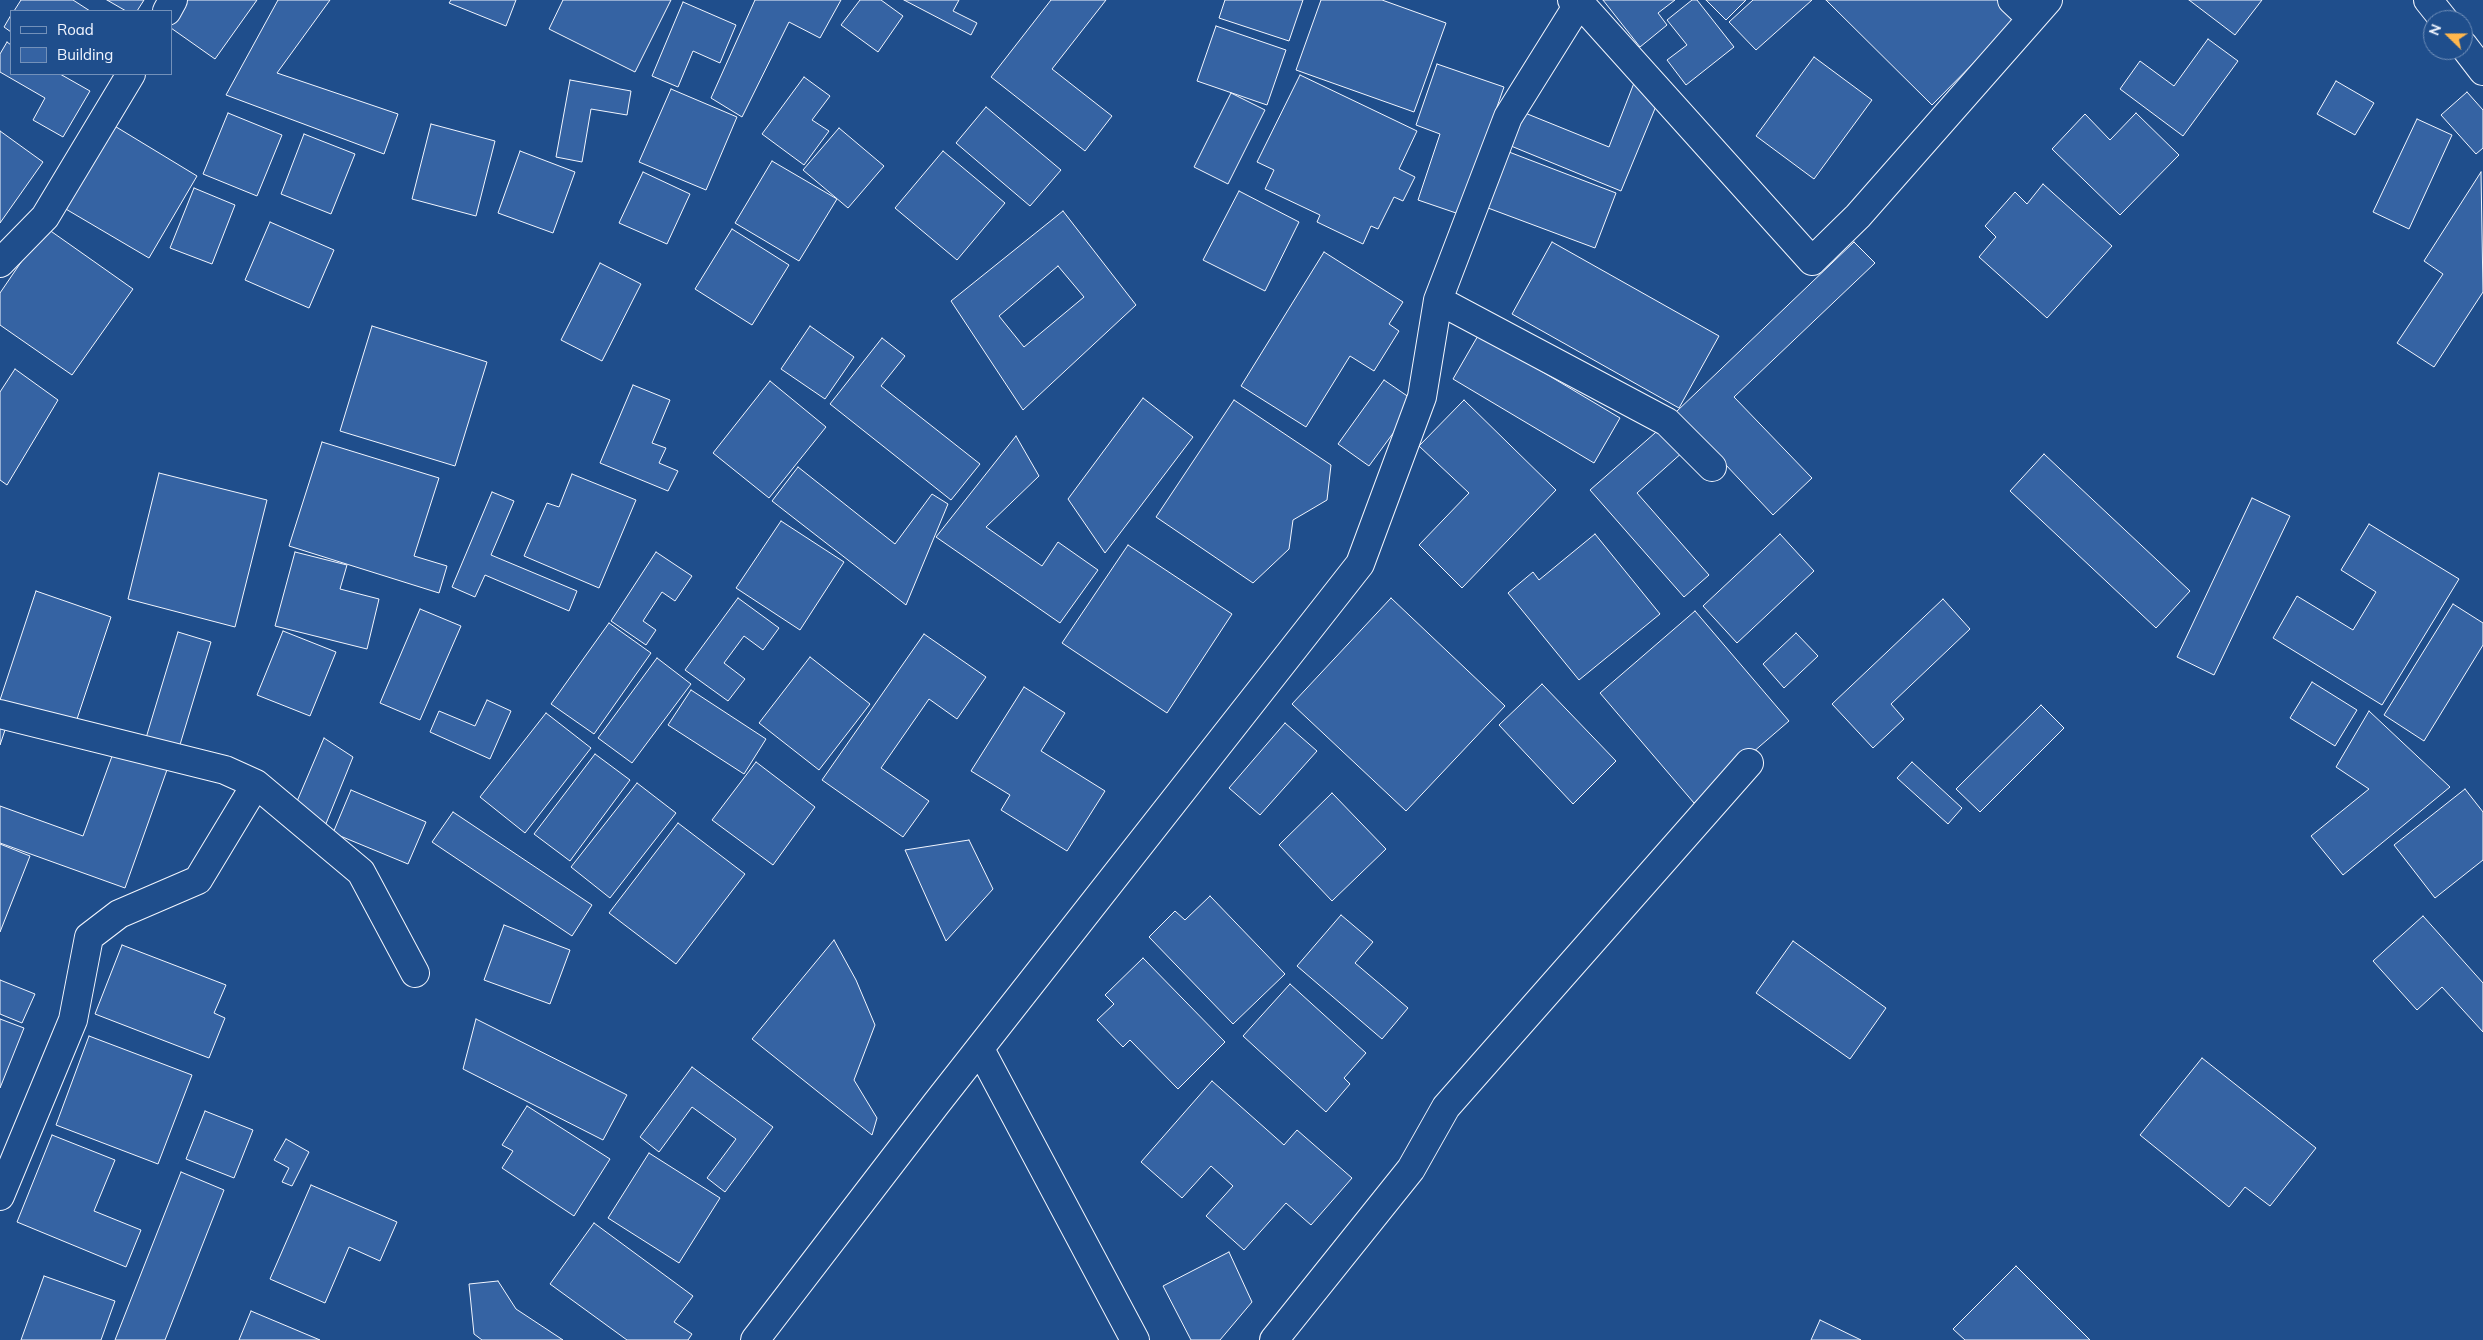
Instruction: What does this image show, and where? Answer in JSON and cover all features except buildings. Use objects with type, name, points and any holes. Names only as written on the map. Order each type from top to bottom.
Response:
[{"type":"street","points":[[2428,0],[2436,10]]},
{"type":"street","points":[[754,1340],[980,1048],[1360,564],[1422,397],[1438,300],[1508,117],[1577,1],[1812,260],[1858,216],[2030,6]]},
{"type":"street","points":[[2473,58],[2483,70]]},
{"type":"street","points":[[0,263],[45,218],[130,75]]},
{"type":"street","points":[[1438,300],[1667,422],[1712,467]]},
{"type":"street","points":[[0,714],[226,770],[256,784],[361,872],[415,973]]},
{"type":"street","points":[[1274,1340],[1411,1169],[1446,1108],[1749,763]]},
{"type":"street","points":[[0,1196],[72,1020],[89,937],[119,914],[198,880],[256,784]]},
{"type":"street","points":[[980,1048],[1135,1340]]}]
